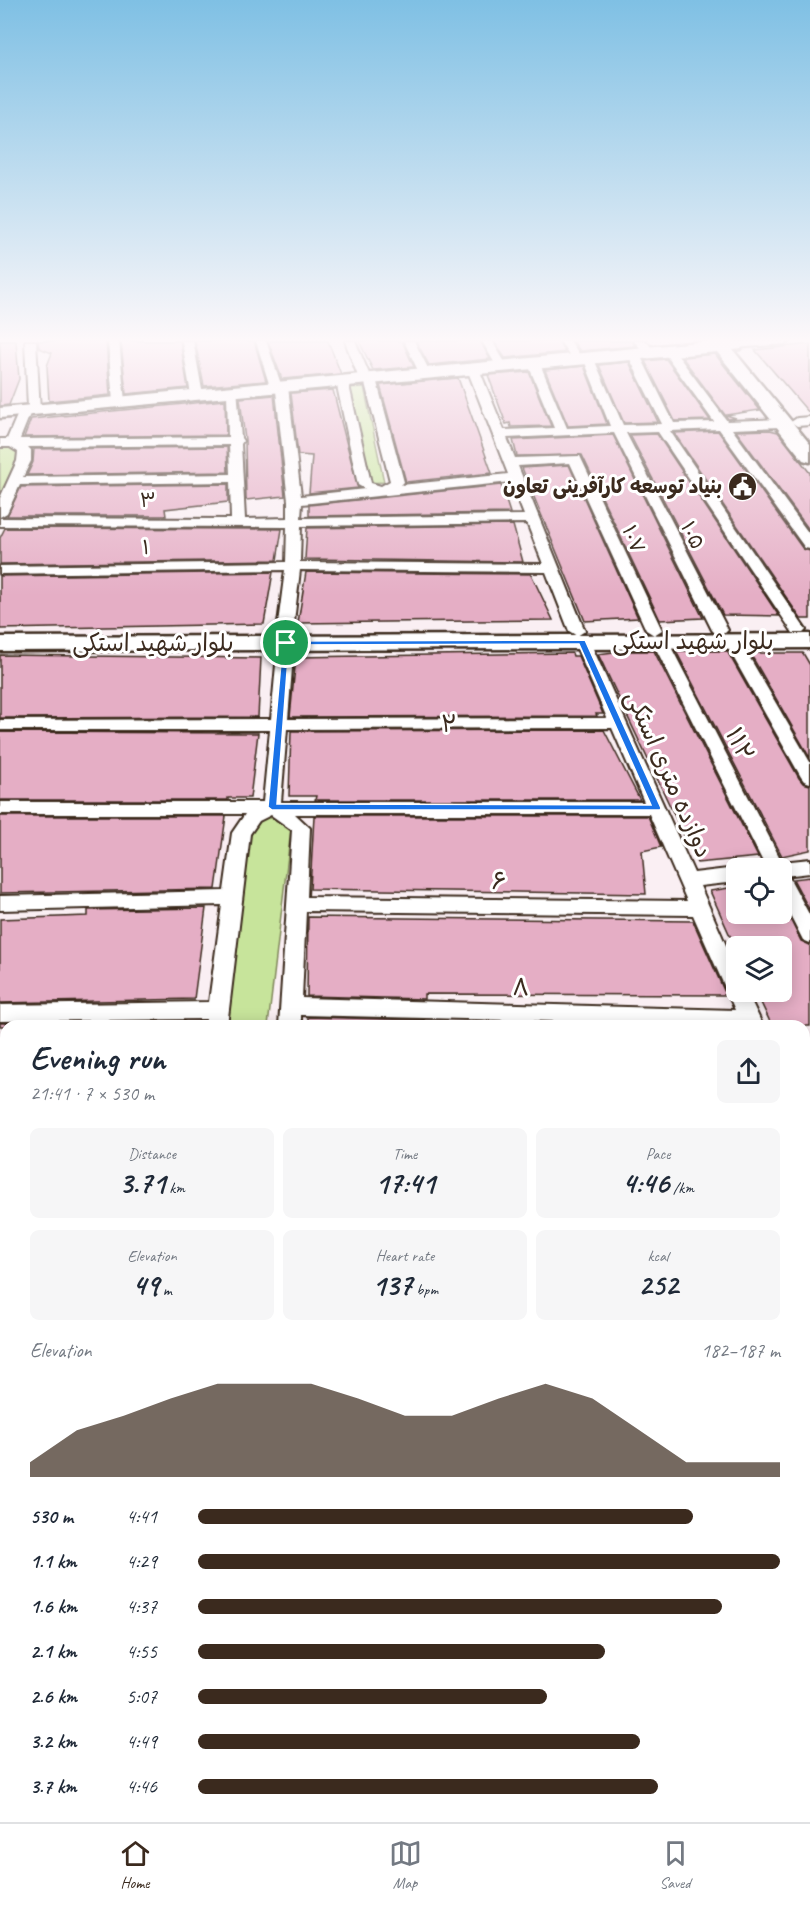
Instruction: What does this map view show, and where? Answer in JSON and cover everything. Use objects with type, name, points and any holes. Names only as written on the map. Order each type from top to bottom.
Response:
[{"type":"main road","points":[[798,426],[810,456]]},
{"type":"main road","points":[[800,426],[810,437]]},
{"type":"main road","name":"بلوار شهید استکی","points":[[0,632],[174,637],[726,636],[807,638]]},
{"type":"main road","name":"بلوار شهید استکی","points":[[0,644],[174,637]]},
{"type":"street","points":[[4,444],[18,426]]},
{"type":"street","points":[[236,426],[238,523]]},
{"type":"street","points":[[272,807],[295,522],[295,501],[284,426]]},
{"type":"street","points":[[352,426],[365,485],[383,491]]},
{"type":"street","points":[[381,426],[397,482],[383,491]]},
{"type":"street","name":"دوازده متری استکی","points":[[496,426],[579,636],[749,1020]]},
{"type":"street","points":[[560,426],[562,431]]},
{"type":"street","name":"۱۰۵","points":[[617,426],[726,636],[810,777]]},
{"type":"street","points":[[499,434],[694,426]]},
{"type":"street","points":[[724,426],[810,544]]},
{"type":"street","points":[[666,427],[807,638]]},
{"type":"street","points":[[4,444],[237,441]]},
{"type":"street","points":[[0,513],[24,461],[25,450],[4,444]]},
{"type":"street","name":"۱۰۷","points":[[510,462],[575,459],[657,636]]},
{"type":"street","points":[[295,501],[516,477]]},
{"type":"street","points":[[14,480],[237,478]]},
{"type":"street","name":"۳","points":[[0,522],[238,523],[532,519]]},
{"type":"street","points":[[293,566],[553,568]]},
{"type":"street","name":"۱","points":[[0,570],[293,566]]},
{"type":"street","name":"۱۱۲","points":[[657,636],[770,858]]},
{"type":"street","name":"۲","points":[[279,725],[619,723]]},
{"type":"street","points":[[0,725],[279,725]]},
{"type":"street","points":[[0,1013],[218,1018],[231,898],[241,833],[253,817],[272,807]]},
{"type":"street","points":[[272,807],[301,828],[291,1016]]},
{"type":"street","points":[[0,808],[656,808]]},
{"type":"street","points":[[792,868],[810,866]]},
{"type":"street","points":[[687,881],[726,876]]},
{"type":"street","points":[[0,903],[231,898]]},
{"type":"street","points":[[792,901],[810,935]]},
{"type":"street","name":"۶","points":[[297,904],[700,908]]},
{"type":"street","name":"۸","points":[[291,1016],[553,1020]]},
{"type":"green space","points":[[355,426],[372,426],[384,482],[367,483]]},
{"type":"green space","points":[[3,445],[20,451],[0,496],[0,447]]},
{"type":"green space","points":[[261,818],[279,818],[291,829],[269,1020],[215,1020],[249,822]]},
{"type":"building","points":[[28,426],[226,426],[226,435],[24,437]]},
{"type":"building","points":[[243,426],[277,426],[285,496],[246,500]]},
{"type":"building","points":[[295,426],[342,426],[358,488],[309,493],[312,456],[298,455]]},
{"type":"building","points":[[391,426],[475,426],[492,473],[406,482]]},
{"type":"building","points":[[770,430],[778,432],[810,473],[810,531],[736,431]]},
{"type":"building","points":[[718,431],[803,549],[810,551],[810,619],[801,619],[674,433]]},
{"type":"building","points":[[657,434],[779,616],[723,615],[630,435]]},
{"type":"building","points":[[613,435],[703,618],[660,620],[582,455],[517,456],[513,440]]},
{"type":"building","points":[[227,447],[228,472],[27,475],[33,462],[34,449]]},
{"type":"building","points":[[569,465],[638,618],[585,621],[522,468]]},
{"type":"building","points":[[228,484],[228,502],[165,509],[166,516],[7,516],[21,487]]},
{"type":"building","points":[[501,485],[510,513],[309,516],[309,505]]},
{"type":"building","points":[[513,525],[523,562],[305,559],[307,528]]},
{"type":"building","points":[[5,528],[282,529],[277,560],[0,564],[0,538]]},
{"type":"building","points":[[273,572],[264,624],[0,629],[0,576]]},
{"type":"building","points":[[306,572],[531,574],[553,620],[298,623]]},
{"type":"building","points":[[654,651],[758,857],[726,858],[726,860],[697,863],[598,654]]},
{"type":"building","points":[[676,651],[727,651],[799,778],[803,783],[810,785],[810,850],[782,856]]},
{"type":"building","points":[[572,653],[573,656],[578,656],[603,714],[596,714],[597,716],[290,717],[296,657]]},
{"type":"building","points":[[750,653],[803,653],[810,665],[810,758]]},
{"type":"building","points":[[0,655],[261,658],[258,717],[0,718]]},
{"type":"building","points":[[604,730],[640,800],[315,800],[316,796],[289,796],[291,731]]},
{"type":"building","points":[[0,732],[258,733],[250,798],[228,798],[228,800],[0,800]]},
{"type":"building","points":[[0,816],[226,816],[216,889],[0,893]]},
{"type":"building","points":[[314,816],[648,816],[661,847],[642,851],[646,894],[310,889]]},
{"type":"building","points":[[810,877],[810,911],[793,879]]},
{"type":"building","points":[[726,888],[726,924],[792,923],[801,941],[810,945],[810,1020],[769,1020],[761,1002],[792,1002],[792,936],[730,936],[710,891]]},
{"type":"building","points":[[206,908],[194,999],[0,1003],[0,919],[88,916],[88,910]]},
{"type":"building","points":[[308,917],[693,921],[726,995],[424,994],[424,999],[307,996]]},
{"type":"building","points":[[308,1017],[424,1020],[308,1020]]},
{"type":"place","name":"بنیاد توسعه کارآفرینی تعاون","points":[[743,486]]},
{"type":"route","points":[[582,642],[656,808],[272,807],[286,643],[582,642]]}]
